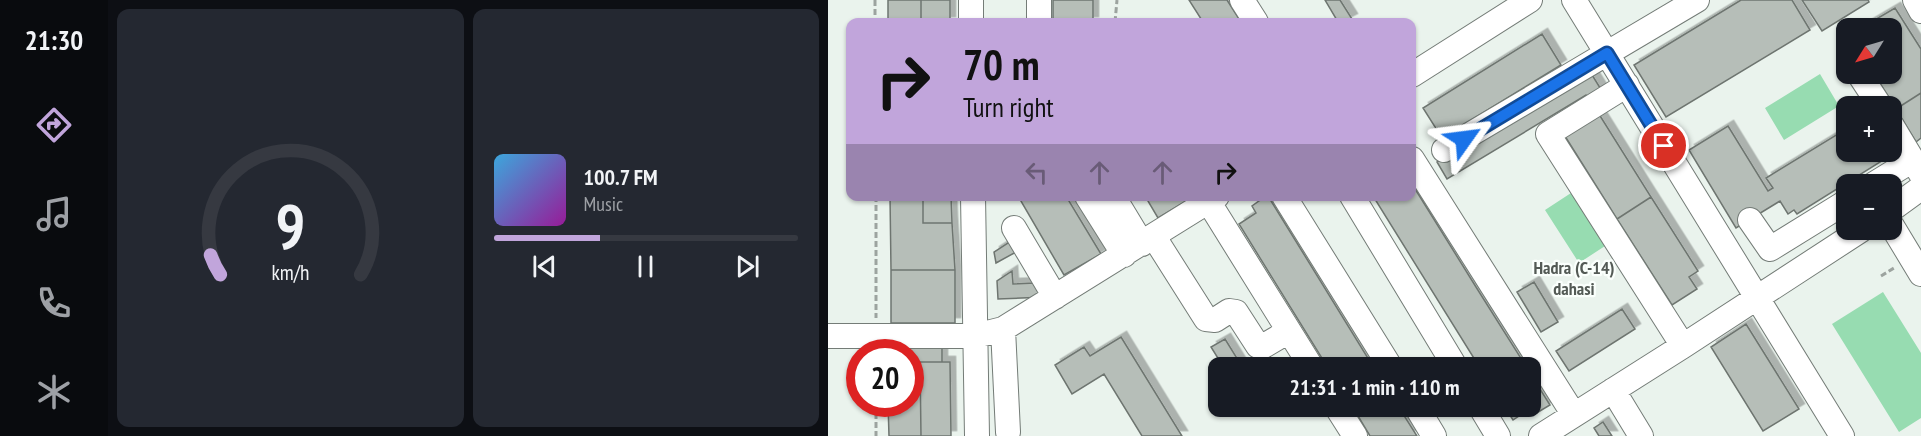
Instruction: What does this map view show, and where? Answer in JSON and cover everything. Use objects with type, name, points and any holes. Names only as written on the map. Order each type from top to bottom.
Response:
[{"type":"lane","points":[[971,0],[971,18]]},
{"type":"lane","points":[[1039,0],[1039,18]]},
{"type":"lane","points":[[1242,0],[1254,18]]},
{"type":"lane","points":[[1416,72],[1530,0]]},
{"type":"lane","points":[[1574,0],[1842,436]]},
{"type":"lane","points":[[1444,150],[1697,0]]},
{"type":"lane","points":[[1915,0],[1921,11]]},
{"type":"lane","points":[[1626,85],[1548,134],[1683,346]]},
{"type":"lane","points":[[1899,174],[1917,167],[1902,142]]},
{"type":"lane","points":[[1416,166],[1569,425]]},
{"type":"lane","points":[[1902,202],[1921,188]]},
{"type":"lane","points":[[973,201],[977,436]]},
{"type":"lane","points":[[1092,201],[1140,245],[1206,319],[1215,320],[1229,310],[1236,312],[1258,346],[1262,347],[1289,331]]},
{"type":"lane","points":[[1116,201],[1140,245]]},
{"type":"lane","points":[[828,336],[975,336],[1003,329],[1140,245],[1206,201]]},
{"type":"lane","points":[[1212,201],[1305,357]]},
{"type":"lane","points":[[1287,201],[1384,357]]},
{"type":"lane","points":[[1355,201],[1449,357]]},
{"type":"lane","points":[[1750,220],[1770,249],[1836,208]]},
{"type":"lane","points":[[1014,228],[1055,297]]},
{"type":"lane","points":[[1540,436],[1569,425],[1613,390],[1845,240]]},
{"type":"lane","points":[[1898,240],[1911,269]]},
{"type":"lane","points":[[1003,329],[1008,432]]},
{"type":"lane","points":[[1613,390],[1641,436]]},
{"type":"lane","points":[[1343,417],[1354,436]]},
{"type":"lane","points":[[1423,417],[1434,436]]},
{"type":"lane","points":[[1487,417],[1498,436]]},
{"type":"path","points":[[875,0],[875,18]]},
{"type":"path","points":[[1115,18],[1117,0]]},
{"type":"path","points":[[876,201],[876,337]]},
{"type":"path","points":[[1881,276],[1911,269]]},
{"type":"path","points":[[876,417],[876,436]]},
{"type":"green space","points":[[1820,74],[1836,101],[1836,108],[1784,140],[1765,108]]},
{"type":"green space","points":[[1571,193],[1605,246],[1579,263],[1545,210]]},
{"type":"green space","points":[[1883,292],[1921,353],[1921,418],[1899,432],[1832,324]]},
{"type":"building","points":[[888,0],[921,0],[921,18],[888,18]]},
{"type":"building","points":[[921,0],[950,0],[950,18],[921,18]]},
{"type":"building","points":[[1053,0],[1093,0],[1093,18],[1053,18]]},
{"type":"building","points":[[1189,0],[1227,0],[1238,18],[1200,18]]},
{"type":"building","points":[[1325,0],[1340,0],[1351,18],[1336,18]]},
{"type":"building","points":[[1741,0],[1792,0],[1810,30],[1666,117],[1634,65]]},
{"type":"building","points":[[1802,0],[1868,0],[1869,2],[1843,18],[1836,18],[1836,22],[1822,31]]},
{"type":"building","points":[[1895,8],[1901,18],[1878,18]]},
{"type":"building","points":[[1902,19],[1921,49],[1921,93],[1902,105],[1902,96],[1888,96],[1880,84],[1902,84]]},
{"type":"building","points":[[1542,34],[1561,65],[1442,138],[1423,108]]},
{"type":"building","points":[[1589,70],[1602,91],[1588,99],[1586,95],[1447,179],[1437,162]]},
{"type":"building","points":[[1921,93],[1921,138],[1916,142],[1902,119],[1902,105]]},
{"type":"building","points":[[1597,111],[1651,197],[1617,219],[1563,133]]},
{"type":"building","points":[[1728,126],[1768,191],[1773,188],[1766,178],[1836,135],[1836,162],[1880,162],[1861,174],[1836,174],[1836,190],[1797,214],[1794,210],[1788,214],[1780,201],[1736,228],[1689,150]]},
{"type":"building","points":[[1416,190],[1520,357],[1473,357],[1376,201],[1416,201]]},
{"type":"building","points":[[1651,197],[1698,271],[1689,277],[1697,289],[1672,305],[1617,219]]},
{"type":"building","points":[[890,201],[923,201],[923,223],[952,223],[955,270],[891,270]]},
{"type":"building","points":[[923,201],[951,201],[952,223],[923,223]]},
{"type":"building","points":[[1021,201],[1069,201],[1101,254],[1064,275]]},
{"type":"building","points":[[1148,201],[1186,201],[1158,218]]},
{"type":"building","points":[[1259,201],[1271,201],[1367,357],[1321,357],[1239,224],[1256,213],[1252,206]]},
{"type":"building","points":[[1017,237],[1046,297],[998,299],[997,281],[1012,271],[1013,284],[1034,283],[1016,252],[996,263],[994,252]]},
{"type":"building","points":[[891,270],[955,270],[955,323],[891,323]]},
{"type":"building","points":[[1534,282],[1558,322],[1541,332],[1517,292]]},
{"type":"building","points":[[1622,309],[1635,329],[1569,371],[1556,351]]},
{"type":"building","points":[[1746,324],[1799,409],[1763,431],[1711,347]]},
{"type":"building","points":[[1121,337],[1182,436],[1142,436],[1104,374],[1072,394],[1055,365],[1084,347],[1090,356]]},
{"type":"building","points":[[1225,339],[1236,357],[1217,357],[1211,347]]},
{"type":"building","points":[[924,347],[942,347],[942,362],[924,362]]},
{"type":"building","points":[[924,362],[950,362],[951,436],[921,436],[921,417],[924,417]]},
{"type":"building","points":[[1541,391],[1550,405],[1541,410]]},
{"type":"building","points":[[888,417],[921,417],[921,436],[889,436]]},
{"type":"building","points":[[1359,417],[1405,417],[1417,436],[1370,436]]},
{"type":"building","points":[[1603,422],[1612,436],[1599,436],[1594,428]]},
{"type":"district","name":"Hadra (C-14) dahasi","points":[[1574,277]]},
{"type":"route","points":[[1464,139],[1607,53],[1664,146]]}]
